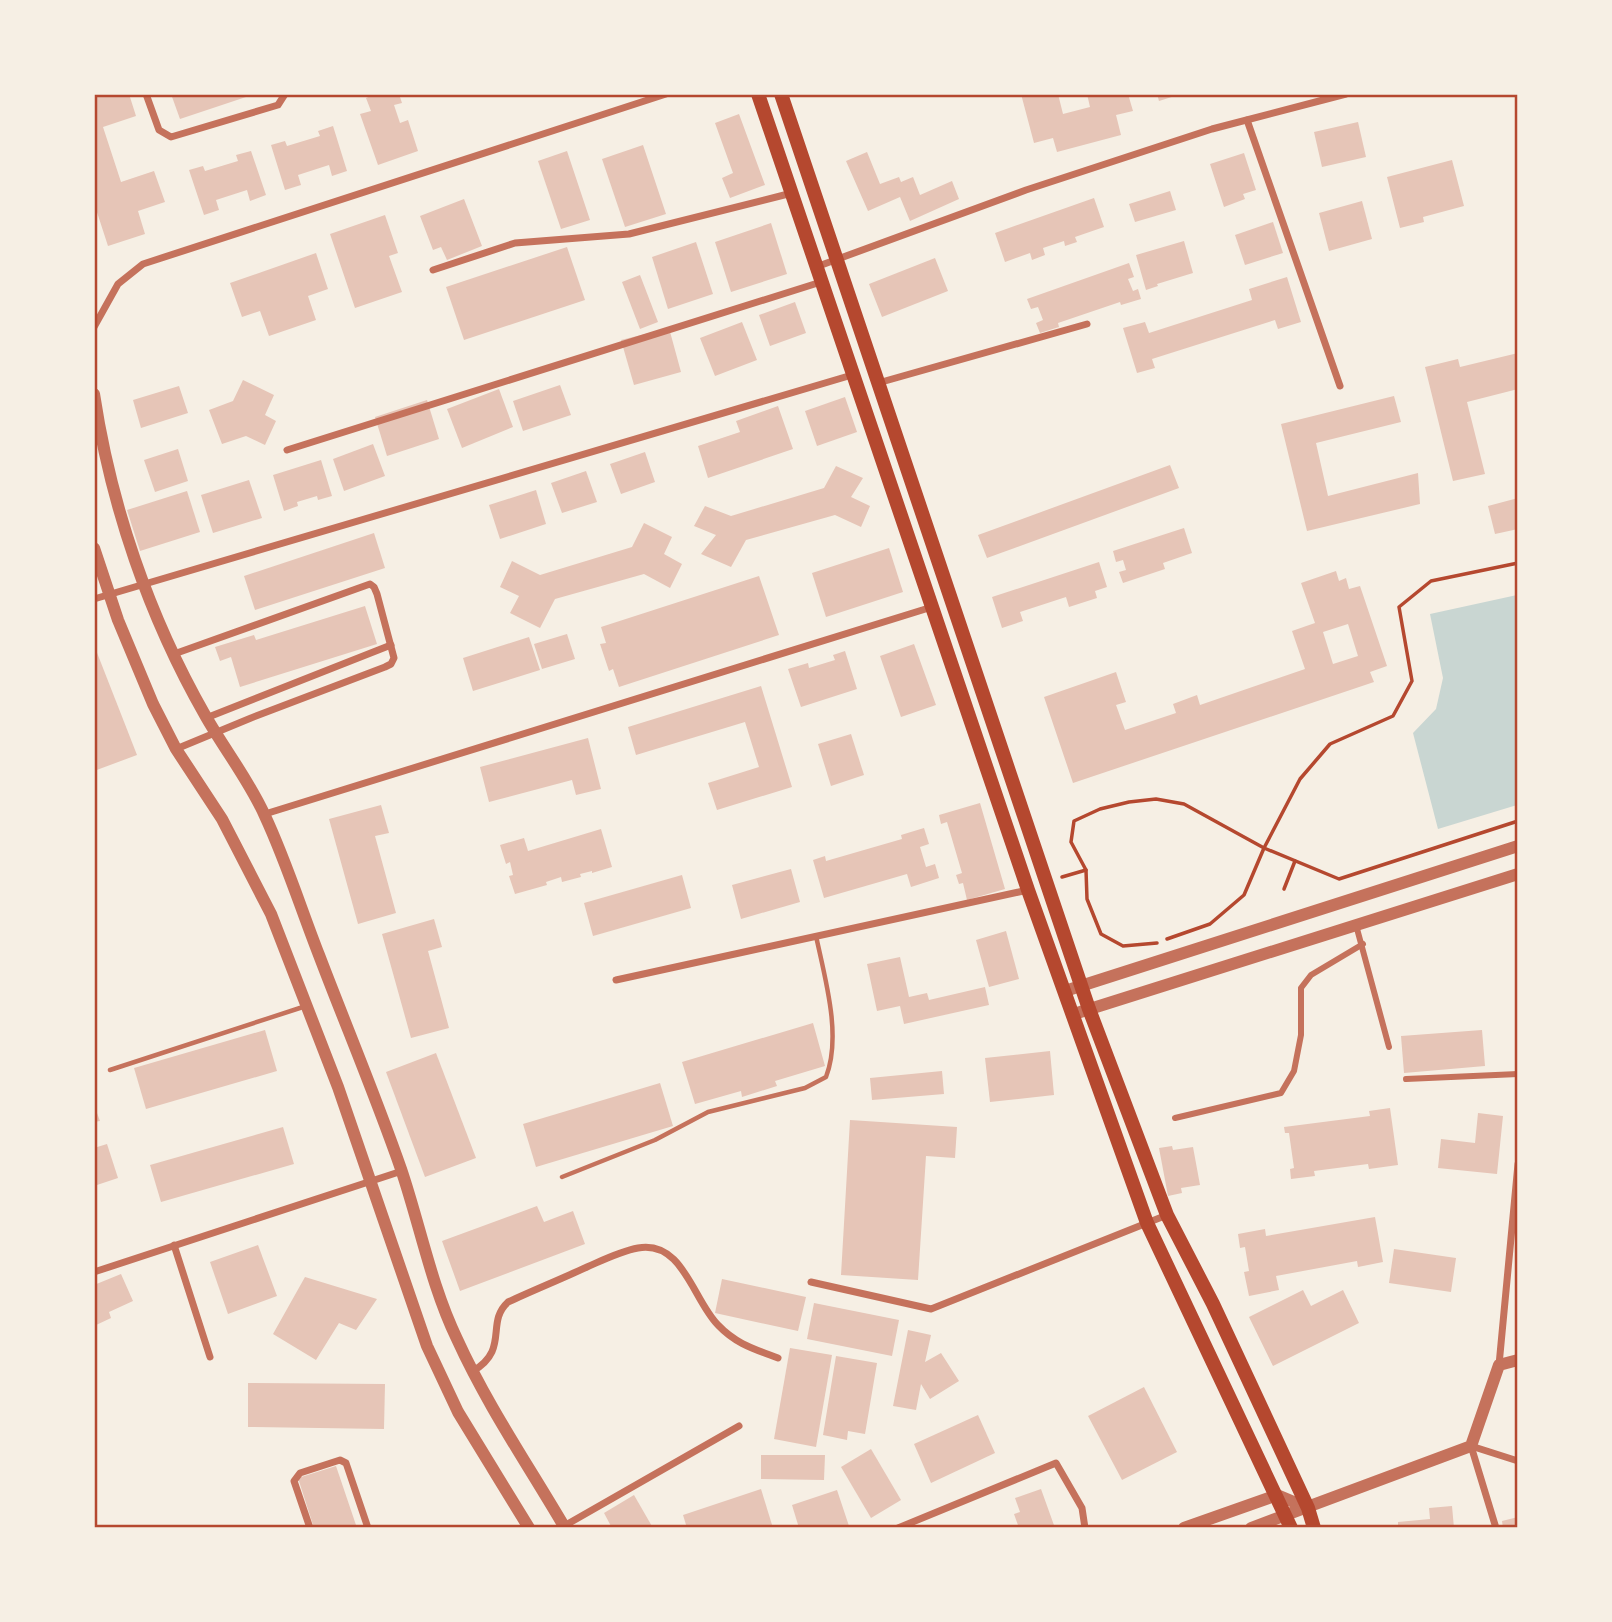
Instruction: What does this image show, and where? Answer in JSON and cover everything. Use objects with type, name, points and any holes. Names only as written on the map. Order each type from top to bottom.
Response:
[{"type":"main road","points":[[758,94],[1028,890],[1147,1223],[1289,1522]]},
{"type":"main road","points":[[781,94],[1090,1009],[1167,1215],[1213,1304],[1308,1508],[1314,1528]]},
{"type":"street","points":[[146,94],[159,130],[171,137],[278,105],[285,94]]},
{"type":"street","points":[[94,327],[118,284],[143,264],[666,94]]},
{"type":"street","points":[[816,267],[1026,190],[1212,129],[1346,94]]},
{"type":"street","points":[[1247,120],[1340,386]]},
{"type":"street","points":[[433,270],[514,243],[629,234],[792,192]]},
{"type":"street","points":[[287,450],[821,282]]},
{"type":"street","points":[[877,384],[1087,324]]},
{"type":"street","points":[[94,599],[852,375]]},
{"type":"street","points":[[94,394],[121,517],[144,583],[174,654],[206,718],[265,814],[402,1171],[438,1291],[456,1338],[564,1527],[738,1426]]},
{"type":"street","points":[[94,548],[153,704],[176,748],[222,819],[271,914],[338,1087],[426,1346],[457,1412],[529,1528]]},
{"type":"street","points":[[174,654],[370,584],[377,594],[394,658],[386,667],[176,748]]},
{"type":"street","points":[[265,814],[933,607]]},
{"type":"street","points":[[206,718],[391,645]]},
{"type":"street","points":[[1065,991],[1517,846]]},
{"type":"street","points":[[1074,1014],[1517,874]]},
{"type":"street","points":[[616,979],[1028,890]]},
{"type":"street","points":[[1356,923],[1389,1047]]},
{"type":"street","points":[[1175,1118],[1282,1093],[1294,1071],[1301,1035],[1301,988],[1311,975],[1363,944]]},
{"type":"street","points":[[1406,1079],[1517,1074]]},
{"type":"street","points":[[1496,1528],[1471,1446],[1499,1365],[1517,1164]]},
{"type":"street","points":[[94,1272],[402,1171]]},
{"type":"street","points":[[810,1282],[931,1309],[1167,1215]]},
{"type":"street","points":[[174,1244],[210,1357]]},
{"type":"street","points":[[473,1371],[484,1364],[494,1351],[497,1323],[502,1307],[508,1302],[609,1258],[638,1248],[657,1247],[670,1255],[716,1323],[741,1345],[778,1358]]},
{"type":"street","points":[[1499,1365],[1517,1360]]},
{"type":"street","points":[[1251,1528],[1289,1522],[1308,1508],[1471,1446],[1517,1461]]},
{"type":"street","points":[[310,1528],[295,1480],[300,1473],[340,1460],[346,1463],[368,1528]]},
{"type":"street","points":[[898,1528],[1056,1463],[1082,1508],[1085,1528]]},
{"type":"street","points":[[1184,1528],[1277,1495],[1308,1508]]},
{"type":"lane","points":[[562,1177],[655,1140],[708,1112],[805,1088],[826,1077],[831,1063],[831,1006],[816,935]]},
{"type":"lane","points":[[110,1070],[306,1006]]},
{"type":"path","points":[[1517,563],[1431,580],[1399,607],[1412,681],[1393,716],[1330,744],[1300,779],[1264,848],[1244,895],[1210,924],[1157,943],[1123,947],[1101,934],[1087,899],[1086,870],[1071,842],[1074,821],[1100,809],[1156,799],[1184,804],[1264,848],[1339,879],[1517,821]]},
{"type":"path","points":[[1284,889],[1295,861]]},
{"type":"path","points":[[1046,882],[1086,870]]},
{"type":"shaded area","points":[[1517,595],[1517,805],[1438,829],[1413,733],[1436,709],[1443,678],[1430,614]]},
{"type":"building","points":[[94,94],[129,94],[136,116],[103,127],[121,182],[154,171],[165,202],[138,211],[145,234],[108,246],[94,203]]},
{"type":"building","points":[[171,94],[252,94],[252,95],[180,119]]},
{"type":"building","points":[[375,94],[399,94],[402,103],[394,105],[400,123],[408,120],[418,151],[378,165],[360,114],[371,111],[366,98]]},
{"type":"building","points":[[1021,94],[1058,94],[1063,114],[1090,107],[1087,94],[1128,94],[1133,111],[1116,115],[1121,135],[1057,152],[1053,138],[1034,143]]},
{"type":"building","points":[[1157,94],[1178,94],[1178,95],[1159,101]]},
{"type":"building","points":[[739,114],[765,185],[730,198],[722,178],[733,173],[715,123]]},
{"type":"building","points":[[1358,122],[1366,157],[1322,167],[1314,132]]},
{"type":"building","points":[[333,126],[347,171],[332,176],[329,165],[298,175],[301,185],[285,190],[271,145],[285,141],[287,146],[320,136],[318,131]]},
{"type":"building","points":[[643,145],[666,214],[625,227],[602,159]]},
{"type":"building","points":[[251,151],[266,195],[250,201],[247,190],[216,200],[219,210],[204,215],[189,170],[203,166],[205,171],[238,161],[236,155]]},
{"type":"building","points":[[567,151],[590,220],[561,229],[538,161]]},
{"type":"building","points":[[867,152],[880,184],[899,177],[901,182],[913,177],[920,195],[952,181],[959,199],[910,221],[900,197],[868,211],[846,161]]},
{"type":"building","points":[[1244,153],[1256,190],[1243,194],[1245,199],[1224,207],[1210,164]]},
{"type":"building","points":[[1452,160],[1464,206],[1423,217],[1424,222],[1400,228],[1387,177]]},
{"type":"building","points":[[1170,191],[1176,210],[1135,222],[1129,204]]},
{"type":"building","points":[[1094,198],[1104,227],[1075,237],[1077,242],[1065,246],[1064,241],[1043,248],[1045,255],[1032,260],[1030,253],[1005,262],[995,233]]},
{"type":"building","points":[[464,199],[482,246],[447,260],[441,247],[433,250],[420,216]]},
{"type":"building","points":[[1362,201],[1372,239],[1329,251],[1319,213]]},
{"type":"building","points":[[385,215],[398,253],[389,256],[402,292],[355,308],[330,234]]},
{"type":"building","points":[[1273,222],[1283,253],[1245,265],[1235,235]]},
{"type":"building","points":[[771,223],[787,274],[731,292],[715,242]]},
{"type":"building","points":[[1184,241],[1193,273],[1146,290],[1136,255]]},
{"type":"building","points":[[696,242],[713,294],[668,309],[652,257]]},
{"type":"building","points":[[567,247],[585,300],[464,340],[446,287]]},
{"type":"building","points":[[316,253],[328,289],[308,296],[316,320],[269,336],[260,311],[242,317],[230,283]]},
{"type":"building","points":[[935,258],[948,291],[882,317],[869,284]]},
{"type":"building","points":[[1129,263],[1134,277],[1128,279],[1133,291],[1138,289],[1141,299],[1121,305],[1120,302],[1058,323],[1059,327],[1040,333],[1036,323],[1043,320],[1038,307],[1031,309],[1027,299]]},
{"type":"building","points":[[640,275],[658,322],[640,329],[622,282]]},
{"type":"building","points":[[1287,277],[1301,322],[1278,329],[1275,320],[1152,359],[1155,368],[1137,373],[1123,328],[1145,322],[1149,333],[1252,300],[1249,289]]},
{"type":"building","points":[[795,302],[806,333],[770,346],[759,315]]},
{"type":"building","points":[[742,322],[757,360],[715,376],[700,338]]},
{"type":"building","points":[[669,328],[681,372],[634,385],[621,340]]},
{"type":"building","points":[[1518,353],[1518,389],[1467,402],[1485,474],[1453,481],[1425,367],[1458,359],[1460,367]]},
{"type":"building","points":[[243,380],[274,395],[265,415],[276,421],[265,445],[246,436],[222,444],[209,410],[233,401]]},
{"type":"building","points":[[560,385],[571,415],[523,431],[513,401]]},
{"type":"building","points":[[179,386],[188,413],[141,428],[133,400]]},
{"type":"building","points":[[499,389],[513,427],[462,448],[447,409]]},
{"type":"building","points":[[1394,396],[1401,422],[1316,443],[1328,496],[1418,473],[1420,504],[1307,531],[1281,424]]},
{"type":"building","points":[[845,397],[857,432],[817,446],[805,411]]},
{"type":"building","points":[[427,400],[439,439],[387,456],[375,417]]},
{"type":"building","points":[[778,406],[793,449],[708,478],[698,446],[740,432],[736,421]]},
{"type":"building","points":[[373,444],[385,476],[344,491],[333,459]]},
{"type":"building","points":[[178,449],[188,481],[155,492],[144,460]]},
{"type":"building","points":[[645,452],[655,482],[621,494],[610,464]]},
{"type":"building","points":[[321,460],[332,496],[318,500],[317,496],[297,502],[298,506],[284,511],[273,475]]},
{"type":"building","points":[[1170,465],[1179,488],[987,558],[978,535]]},
{"type":"building","points":[[836,466],[863,478],[851,497],[870,506],[861,527],[835,515],[746,540],[731,567],[701,554],[716,535],[694,526],[705,506],[731,516],[824,488]]},
{"type":"building","points":[[586,471],[597,502],[562,513],[551,483]]},
{"type":"building","points":[[249,480],[262,518],[213,533],[201,495]]},
{"type":"building","points":[[536,490],[546,524],[500,539],[489,505]]},
{"type":"building","points":[[187,491],[200,532],[140,551],[127,510]]},
{"type":"building","points":[[1518,498],[1518,529],[1495,534],[1488,506]]},
{"type":"building","points":[[644,523],[672,537],[664,554],[682,564],[670,588],[644,574],[555,599],[540,628],[510,613],[519,596],[500,587],[512,561],[540,575],[632,547]]},
{"type":"building","points":[[1184,528],[1192,553],[1163,563],[1165,569],[1123,583],[1119,572],[1126,570],[1123,560],[1116,562],[1113,551]]},
{"type":"building","points":[[374,533],[385,568],[255,610],[244,576]]},
{"type":"building","points":[[889,548],[903,592],[826,617],[812,573]]},
{"type":"building","points":[[1099,562],[1107,587],[1095,591],[1097,598],[1069,607],[1066,597],[1020,612],[1023,621],[1002,628],[992,597]]},
{"type":"building","points":[[1336,571],[1339,581],[1346,578],[1349,589],[1360,586],[1387,666],[1370,672],[1374,682],[1073,783],[1044,697],[1116,672],[1126,702],[1116,705],[1125,730],[1176,713],[1173,704],[1197,695],[1200,705],[1305,669],[1292,631],[1315,623],[1301,583]],"holes":[[[1348,624],[1358,656],[1333,664],[1323,632]]]},
{"type":"building","points":[[759,576],[779,635],[619,687],[613,669],[609,671],[600,644],[606,643],[601,627]]},
{"type":"building","points":[[365,606],[377,644],[240,687],[231,657],[220,661],[215,647],[254,635],[256,640]]},
{"type":"building","points":[[567,634],[575,659],[542,669],[534,644]]},
{"type":"building","points":[[529,637],[540,670],[473,691],[463,658]]},
{"type":"building","points":[[914,644],[936,705],[901,717],[880,656]]},
{"type":"building","points":[[94,645],[137,755],[94,771]]},
{"type":"building","points":[[845,651],[857,689],[801,707],[788,669],[808,663],[809,668],[835,660],[833,655]]},
{"type":"building","points":[[761,686],[792,787],[717,810],[708,783],[759,767],[745,722],[636,755],[628,727]]},
{"type":"building","points":[[851,734],[864,775],[831,786],[818,744]]},
{"type":"building","points":[[588,738],[601,789],[576,795],[572,780],[489,802],[480,767]]},
{"type":"building","points":[[980,803],[1005,889],[967,900],[963,883],[959,884],[956,875],[962,873],[947,822],[941,824],[939,815]]},
{"type":"building","points":[[381,805],[389,833],[375,836],[396,913],[358,924],[329,819]]},
{"type":"building","points":[[924,828],[929,844],[920,847],[926,867],[935,864],[939,878],[911,887],[907,874],[824,898],[813,860],[825,856],[826,861],[902,839],[901,835]]},
{"type":"building","points":[[601,829],[612,867],[580,874],[581,877],[562,882],[561,877],[546,882],[547,885],[515,894],[509,876],[513,875],[510,862],[506,864],[500,845],[524,838],[528,851]]},
{"type":"building","points":[[791,869],[800,902],[741,919],[732,885]]},
{"type":"building","points":[[682,875],[691,908],[593,936],[584,903]]},
{"type":"building","points":[[434,919],[442,947],[428,951],[449,1028],[411,1038],[382,934]]},
{"type":"building","points":[[1006,931],[1019,979],[989,987],[976,940]]},
{"type":"building","points":[[900,957],[909,997],[927,993],[929,1000],[985,987],[989,1005],[904,1024],[900,1006],[877,1011],[867,964]]},
{"type":"building","points":[[813,1023],[825,1066],[775,1081],[777,1086],[742,1097],[741,1091],[695,1104],[682,1062]]},
{"type":"building","points":[[265,1030],[277,1071],[146,1109],[134,1068]]},
{"type":"building","points":[[1482,1030],[1485,1066],[1404,1073],[1401,1036]]},
{"type":"building","points":[[1050,1051],[1054,1095],[990,1102],[985,1058]]},
{"type":"building","points":[[436,1053],[476,1158],[425,1177],[386,1072]]},
{"type":"building","points":[[942,1071],[944,1094],[872,1100],[870,1078]]},
{"type":"building","points":[[660,1083],[673,1126],[536,1167],[523,1124]]},
{"type":"building","points":[[94,1105],[100,1121],[94,1122]]},
{"type":"building","points":[[1390,1108],[1398,1165],[1369,1169],[1368,1164],[1314,1171],[1315,1176],[1291,1179],[1290,1169],[1294,1168],[1289,1133],[1285,1133],[1284,1127],[1370,1116],[1369,1111]]},
{"type":"building","points":[[1478,1113],[1503,1116],[1497,1174],[1438,1168],[1441,1139],[1475,1143]]},
{"type":"building","points":[[850,1120],[957,1127],[955,1158],[926,1156],[918,1280],[841,1275]]},
{"type":"building","points":[[283,1127],[294,1164],[161,1202],[150,1165]]},
{"type":"building","points":[[107,1144],[118,1178],[94,1186],[94,1148]]},
{"type":"building","points":[[1172,1146],[1173,1150],[1193,1147],[1200,1185],[1181,1188],[1182,1193],[1168,1196],[1159,1148]]},
{"type":"building","points":[[537,1206],[544,1222],[573,1211],[585,1244],[460,1291],[442,1241]]},
{"type":"building","points":[[1375,1217],[1383,1262],[1358,1267],[1357,1261],[1276,1276],[1279,1290],[1249,1296],[1244,1272],[1249,1271],[1245,1247],[1240,1248],[1238,1234],[1265,1229],[1266,1236]]},
{"type":"building","points":[[258,1245],[277,1296],[228,1314],[210,1262]]},
{"type":"building","points":[[1394,1249],[1456,1258],[1451,1292],[1389,1283]]},
{"type":"building","points":[[121,1274],[133,1301],[109,1312],[111,1318],[94,1326],[94,1285]]},
{"type":"building","points":[[305,1277],[377,1299],[356,1330],[339,1323],[316,1360],[273,1334]]},
{"type":"building","points":[[722,1279],[806,1297],[798,1331],[715,1313]]},
{"type":"building","points":[[1303,1290],[1311,1306],[1343,1290],[1359,1323],[1273,1366],[1249,1317]]},
{"type":"building","points":[[814,1303],[899,1320],[892,1356],[807,1339]]},
{"type":"building","points":[[908,1330],[931,1335],[925,1362],[941,1353],[959,1381],[930,1399],[921,1384],[916,1410],[893,1406]]},
{"type":"building","points":[[790,1348],[832,1355],[816,1447],[774,1439]]},
{"type":"building","points":[[836,1356],[877,1363],[865,1434],[848,1431],[847,1440],[823,1435]]},
{"type":"building","points":[[248,1383],[385,1384],[384,1429],[248,1427]]},
{"type":"building","points":[[1144,1387],[1177,1452],[1122,1480],[1088,1416]]},
{"type":"building","points":[[978,1415],[995,1453],[931,1483],[914,1444]]},
{"type":"building","points":[[871,1449],[901,1500],[871,1518],[841,1467]]},
{"type":"building","points":[[761,1455],[825,1455],[824,1480],[761,1479]]},
{"type":"building","points":[[336,1466],[357,1528],[314,1528],[298,1478]]},
{"type":"building","points":[[761,1489],[773,1528],[687,1528],[683,1515]]},
{"type":"building","points":[[1041,1489],[1055,1528],[1019,1528],[1014,1514],[1020,1512],[1015,1498]]},
{"type":"building","points":[[837,1490],[849,1526],[799,1528],[792,1505]]},
{"type":"building","points":[[634,1495],[653,1528],[612,1528],[604,1513]]},
{"type":"building","points":[[1452,1506],[1454,1528],[1398,1528],[1398,1522],[1430,1519],[1429,1508]]},
{"type":"building","points":[[1518,1517],[1518,1528],[1503,1528],[1502,1521]]}]
